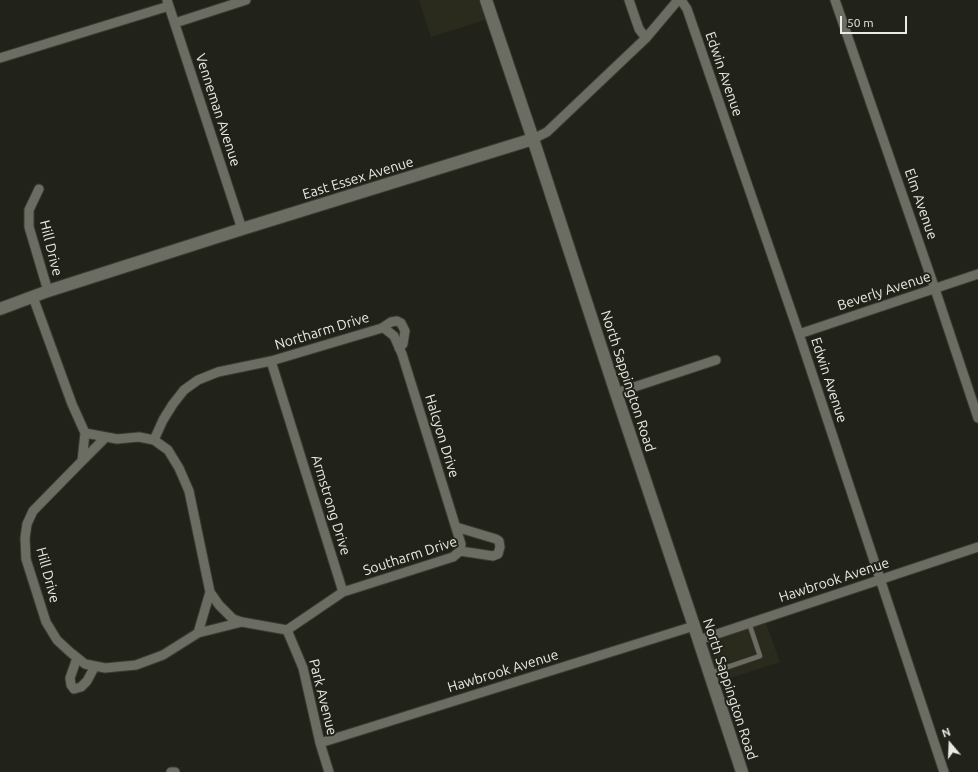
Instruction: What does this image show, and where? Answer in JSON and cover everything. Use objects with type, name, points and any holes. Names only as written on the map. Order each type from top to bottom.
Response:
[{"type":"street","points":[[175,23],[246,0]]},
{"type":"street","name":"North Sappington Road","points":[[486,0],[742,772]]},
{"type":"street","points":[[629,0],[639,29],[646,38]]},
{"type":"street","name":"East Essex Avenue","points":[[0,308],[48,291],[242,229],[533,139],[547,132],[646,38],[680,0]]},
{"type":"street","name":"Edwin Avenue","points":[[680,0],[688,9],[799,334],[944,772]]},
{"type":"street","name":"Elm Avenue","points":[[835,0],[978,418]]},
{"type":"street","points":[[0,58],[168,3]]},
{"type":"street","name":"Venneman Avenue","points":[[168,3],[242,229]]},
{"type":"street","name":"Hill Drive","points":[[39,189],[29,210],[29,227],[48,291]]},
{"type":"street","name":"Beverly Avenue","points":[[799,334],[978,274]]},
{"type":"street","points":[[33,297],[72,404],[85,433],[82,461]]},
{"type":"street","name":"Northarm Drive","points":[[154,440],[163,420],[184,390],[198,380],[218,372],[271,361],[385,330],[392,322],[397,321],[401,323],[405,331],[403,344],[400,348]]},
{"type":"street","name":"Halcyon Drive","points":[[385,330],[394,336],[400,348],[456,527],[461,544],[460,551]]},
{"type":"street","points":[[616,393],[716,360]]},
{"type":"street","name":"Armstrong Drive","points":[[271,361],[344,592]]},
{"type":"street","points":[[85,433],[117,439],[139,437],[154,440]]},
{"type":"street","name":"Hill Drive","points":[[106,437],[34,511],[27,524],[25,538],[26,559],[46,622],[58,640],[85,664],[105,668],[136,665],[163,655],[198,633],[242,622]]},
{"type":"street","name":"Hill Drive","points":[[154,440],[168,450],[179,468],[189,491],[210,592],[219,605],[233,619],[287,630]]},
{"type":"street","name":"Southarm Drive","points":[[344,592],[453,557],[460,551],[493,556],[498,554],[500,547],[499,541],[496,539],[456,527]]},
{"type":"street","name":"Hawbrook Avenue","points":[[699,640],[978,547]]},
{"type":"street","name":"Hill Drive","points":[[198,633],[210,592]]},
{"type":"street","points":[[287,630],[344,592]]},
{"type":"street","name":"Hawbrook Avenue","points":[[320,743],[694,626]]},
{"type":"street","name":"Park Avenue","points":[[287,630],[304,668],[320,743],[329,772]]},
{"type":"street","points":[[77,658],[70,678],[71,685],[74,688],[81,687],[87,682],[95,666]]},
{"type":"lane","points":[[710,673],[760,656],[749,623]]},
{"type":"shaded area","points":[[419,0],[479,0],[486,20],[431,37]]},
{"type":"shaded area","points":[[766,623],[780,662],[718,682],[707,647],[709,641]]}]
